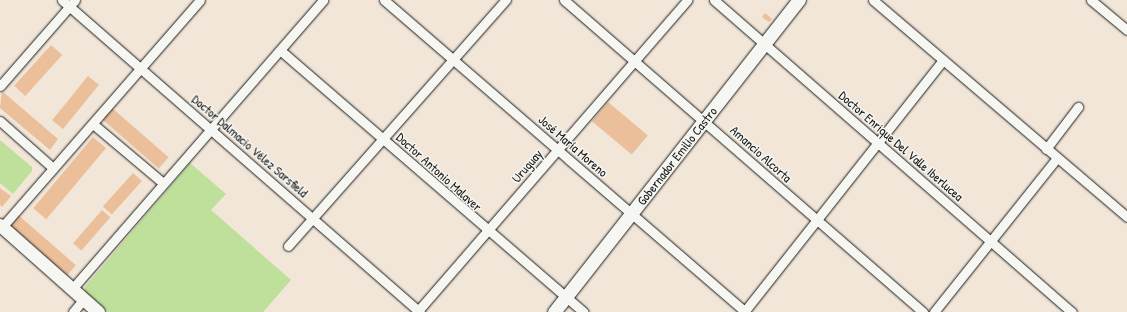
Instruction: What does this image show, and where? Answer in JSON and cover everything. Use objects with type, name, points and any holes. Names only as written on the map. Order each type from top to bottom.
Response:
[{"type":"street","name":"Doctor Dalmacio Vélez Sarsfield","points":[[62,0],[72,3],[142,68],[419,311]]},
{"type":"street","points":[[98,312],[1,226],[93,124],[200,0]]},
{"type":"street","points":[[72,288],[323,0]]},
{"type":"street","name":"José María Moreno","points":[[384,0],[744,312]]},
{"type":"street","points":[[288,246],[506,0]]},
{"type":"street","name":"Amancio Alcorta","points":[[564,0],[923,312]]},
{"type":"street","name":"Uruguay","points":[[419,311],[486,231],[687,0]]},
{"type":"street","name":"Doctor Enrique Del Valle Iberlucea","points":[[714,0],[1072,312]]},
{"type":"street","name":"Gobernador Emilio Castro","points":[[554,312],[799,0]]},
{"type":"street","points":[[873,0],[1127,217]]},
{"type":"street","points":[[1092,0],[1127,30]]},
{"type":"street","points":[[0,86],[72,3]]},
{"type":"street","name":"Doctor Antonio Malaver","points":[[280,50],[486,231],[583,312]]},
{"type":"street","points":[[744,312],[942,60]]},
{"type":"street","points":[[1046,149],[1078,108]]},
{"type":"street","points":[[0,121],[53,168]]},
{"type":"street","points":[[93,124],[163,183]]},
{"type":"street","points":[[934,312],[1057,158]]},
{"type":"street","points":[[73,312],[84,299]]},
{"type":"green space","points":[[0,140],[32,167],[32,171],[13,194],[0,183]]},
{"type":"green space","points":[[190,163],[226,194],[211,210],[291,280],[263,312],[108,312],[85,293],[85,287]]},
{"type":"building","points":[[765,13],[772,19],[769,22],[762,17]]},
{"type":"building","points":[[51,45],[62,55],[25,96],[14,86]]},
{"type":"building","points":[[88,76],[99,85],[63,129],[52,120]]},
{"type":"building","points":[[2,91],[58,139],[50,150],[0,108]]},
{"type":"building","points":[[608,102],[648,135],[632,155],[592,121]]},
{"type":"building","points":[[112,108],[169,157],[159,169],[102,119]]},
{"type":"building","points":[[93,137],[106,148],[46,219],[33,208]]},
{"type":"building","points":[[133,173],[142,181],[112,214],[103,206]]},
{"type":"building","points":[[0,188],[11,196],[2,207],[0,205]]},
{"type":"building","points":[[102,210],[110,217],[81,250],[73,243]]},
{"type":"building","points":[[17,214],[76,265],[66,276],[7,225]]}]
